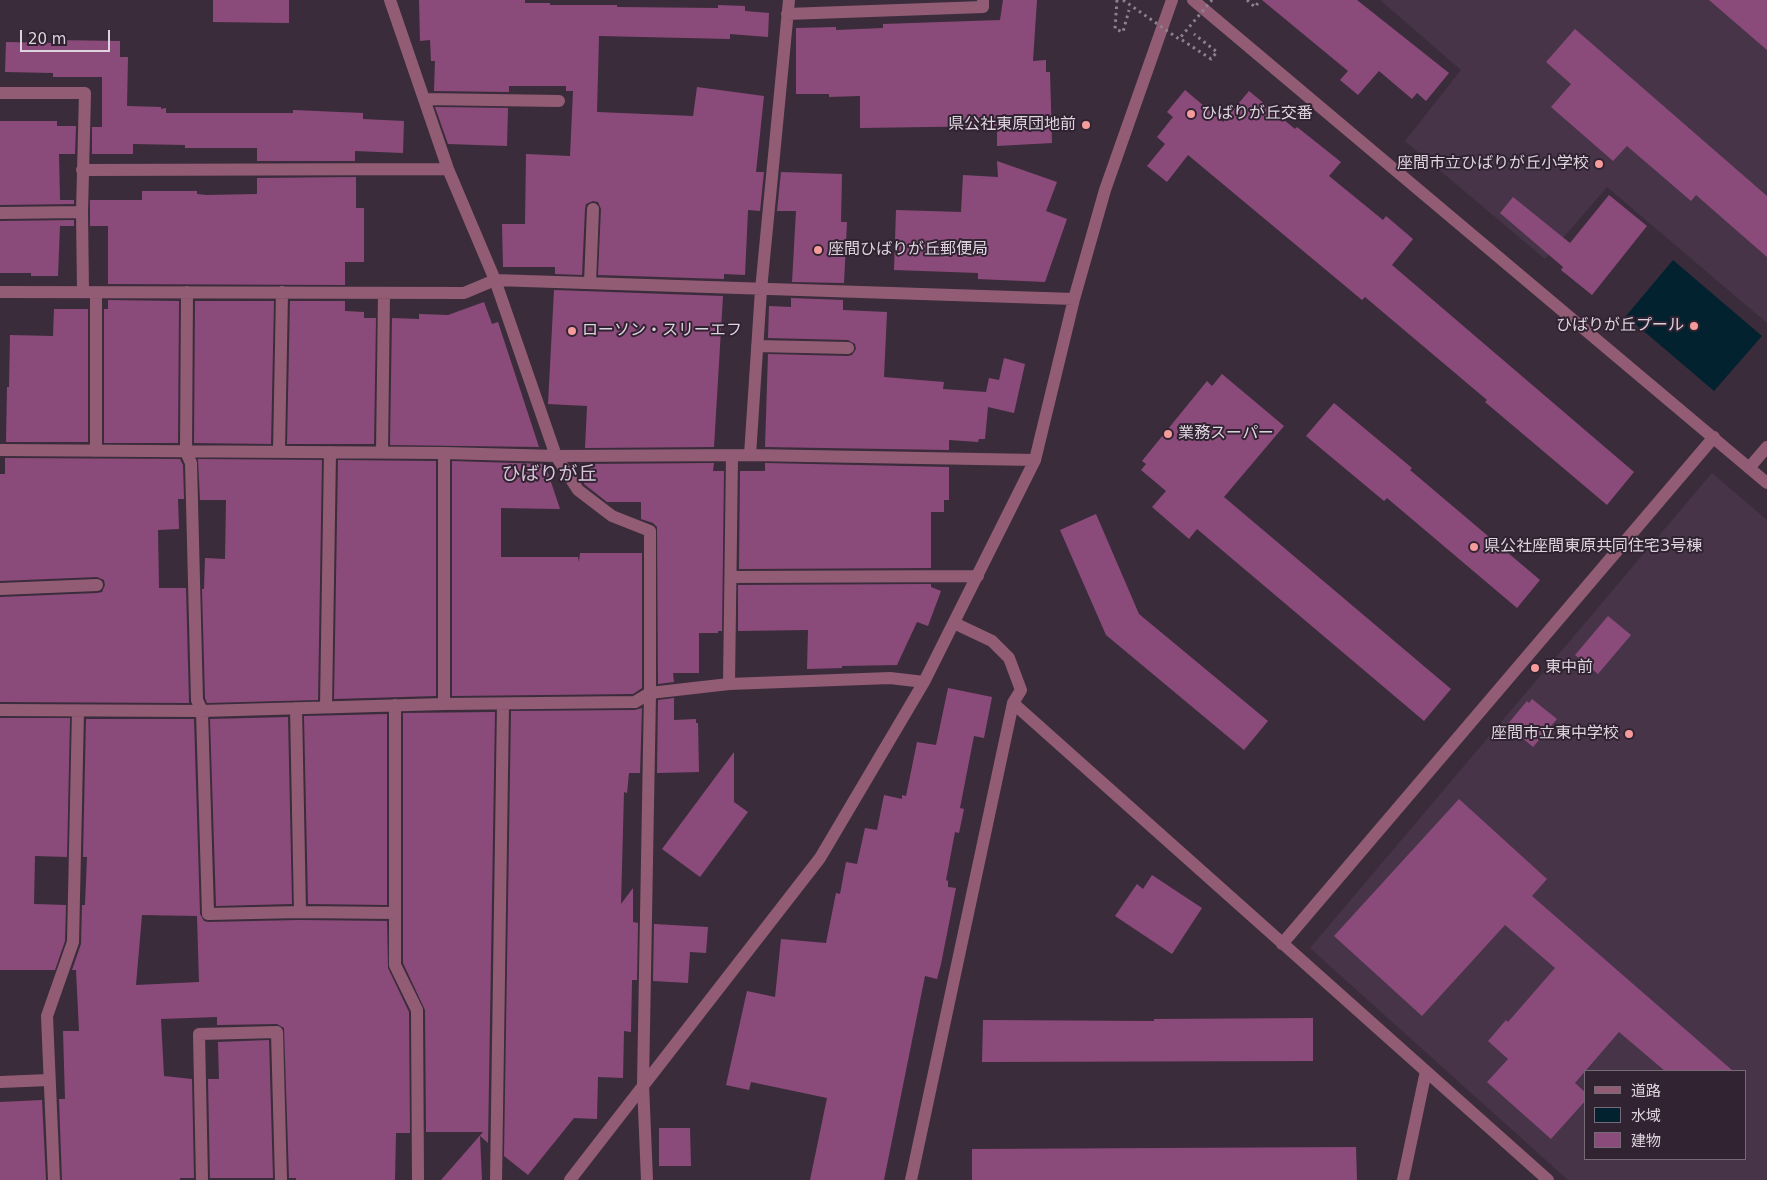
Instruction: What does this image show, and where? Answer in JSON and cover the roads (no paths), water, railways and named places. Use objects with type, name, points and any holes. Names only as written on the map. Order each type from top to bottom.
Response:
[{"type":"street","points":[[390,0],[448,169],[495,280],[556,456],[578,490],[612,516],[650,531],[650,693],[644,1084],[647,1180]]},
{"type":"street","points":[[750,455],[761,290],[789,0]]},
{"type":"street","points":[[788,14],[983,7],[984,0]]},
{"type":"street","points":[[570,1180],[820,858],[924,682],[1035,460],[1074,299],[1105,190],[1172,0]]},
{"type":"street","points":[[1193,0],[1767,483]]},
{"type":"street","points":[[0,93],[84,93],[82,212],[89,292],[96,451]]},
{"type":"street","points":[[424,99],[560,101]]},
{"type":"street","points":[[82,170],[448,169]]},
{"type":"street","points":[[590,283],[593,209]]},
{"type":"street","points":[[0,213],[82,212]]},
{"type":"street","points":[[0,292],[464,293],[495,280],[1074,299]]},
{"type":"street","points":[[187,292],[186,452],[191,463],[197,700],[202,711],[208,914],[300,912],[395,913]]},
{"type":"street","points":[[279,452],[282,292]]},
{"type":"street","points":[[382,452],[384,293]]},
{"type":"street","points":[[757,346],[848,348]]},
{"type":"street","points":[[1282,944],[1714,437]]},
{"type":"street","points":[[1749,468],[1767,448]]},
{"type":"street","points":[[0,450],[382,452],[556,456],[750,455],[1035,460]]},
{"type":"street","points":[[326,708],[330,452]]},
{"type":"street","points":[[444,453],[444,704]]},
{"type":"street","points":[[729,684],[732,456]]},
{"type":"street","points":[[731,577],[978,576]]},
{"type":"street","points":[[0,589],[97,586]]},
{"type":"street","points":[[911,1180],[1013,703],[1021,690],[1009,658],[992,641],[954,623]]},
{"type":"street","points":[[0,710],[78,712],[202,711],[444,704],[635,702],[650,693],[729,684],[890,678],[924,682]]},
{"type":"street","points":[[1013,703],[1548,1180]]},
{"type":"street","points":[[496,1180],[503,704]]},
{"type":"street","points":[[396,705],[395,965],[417,1010],[418,1180]]},
{"type":"street","points":[[296,708],[300,912]]},
{"type":"street","points":[[54,1180],[47,1016],[72,942],[78,712]]},
{"type":"street","points":[[202,1180],[199,1034],[277,1032],[281,1180]]},
{"type":"street","points":[[1403,1180],[1426,1072]]},
{"type":"street","points":[[0,1082],[49,1080]]},
{"type":"water","name":"ひばりが丘プール","points":[[1673,260],[1762,336],[1714,391],[1626,316]]},
{"type":"place","name":"ひばりが丘交番","points":[[1191,114]]},
{"type":"place","name":"県公社東原団地前","points":[[1086,125]]},
{"type":"place","name":"座間市立ひばりが丘小学校","points":[[1599,164]]},
{"type":"place","name":"座間ひばりが丘郵便局","points":[[818,250]]},
{"type":"place","name":"ひばりが丘プール","points":[[1694,326]]},
{"type":"place","name":"ローソン・スリーエフ","points":[[572,331]]},
{"type":"place","name":"業務スーパー","points":[[1168,434]]},
{"type":"place","name":"県公社座間東原共同住宅3号棟","points":[[1474,547]]},
{"type":"place","name":"東中前","points":[[1535,668]]},
{"type":"place","name":"座間市立東中学校","points":[[1629,734]]},
{"type":"district","name":"ひばりが丘","points":[[549,475]]}]
